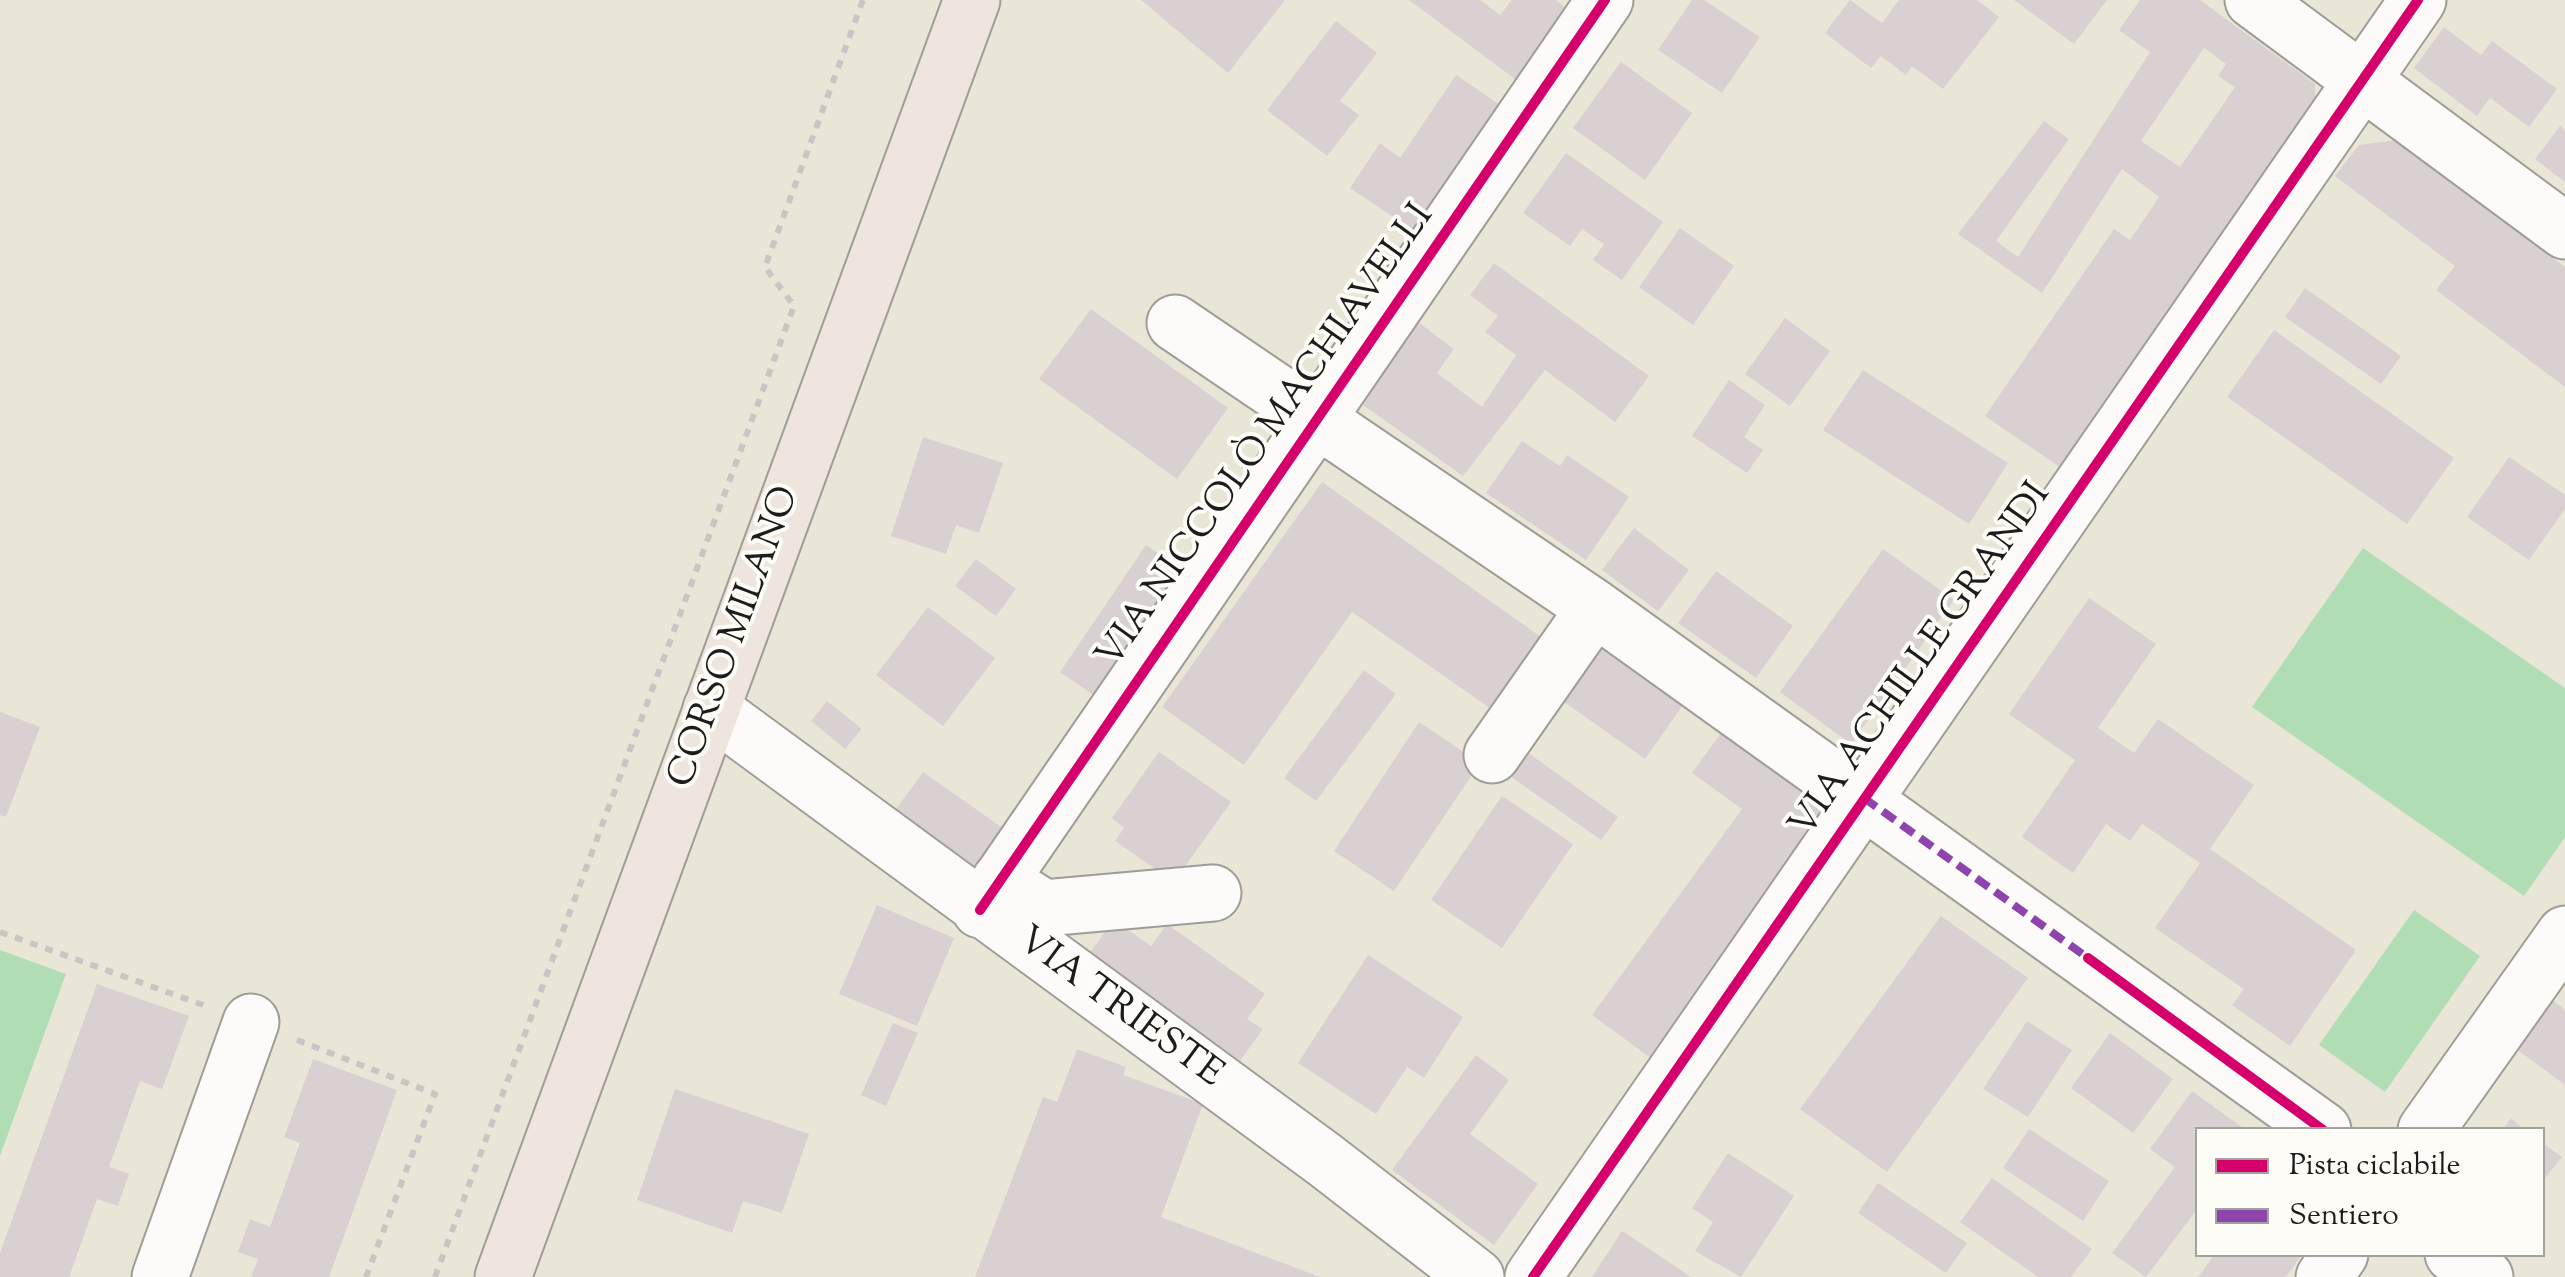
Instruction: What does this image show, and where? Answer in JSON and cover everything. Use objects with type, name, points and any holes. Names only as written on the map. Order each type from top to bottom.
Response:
[{"type":"main road","name":"CORSO MILANO","points":[[503,1277],[972,0]]},
{"type":"street","name":"VIA NICCOLÒ MACHIAVELLI","points":[[990,895],[1605,0]]},
{"type":"street","points":[[2254,0],[2565,231]]},
{"type":"street","name":"VIA ACHILLE GRANDI","points":[[1533,1277],[2418,0]]},
{"type":"street","points":[[1176,323],[1595,608],[2319,1127]]},
{"type":"street","points":[[1492,755],[1595,608]]},
{"type":"street","name":"VIA TRIESTE","points":[[712,708],[990,895],[1476,1277]]},
{"type":"street","points":[[990,895],[1044,908],[1213,893]]},
{"type":"street","points":[[2428,1127],[2565,934]]},
{"type":"street","points":[[160,1277],[251,1022]]},
{"type":"street","points":[[2457,1257],[2485,1277]]},
{"type":"path","points":[[435,1277],[794,306],[764,268],[863,0]]},
{"type":"green space","points":[[2363,548],[2565,688],[2565,837],[2524,896],[2252,707]]},
{"type":"green space","points":[[2414,910],[2480,956],[2385,1092],[2319,1045]]},
{"type":"green space","points":[[0,950],[66,974],[0,1156]]},
{"type":"building","points":[[1141,0],[1285,0],[1228,73]]},
{"type":"building","points":[[1409,0],[1480,0],[1500,15],[1512,0],[1556,0],[1572,13],[1519,82]]},
{"type":"building","points":[[1692,0],[1704,0],[1760,37],[1722,93],[1658,50]]},
{"type":"building","points":[[1850,0],[1882,23],[1899,0],[1977,0],[1999,17],[1943,89],[1912,66],[1906,75],[1881,56],[1871,68],[1825,33]]},
{"type":"building","points":[[2014,0],[2107,0],[2074,44]]},
{"type":"building","points":[[2140,0],[2200,0],[2315,84],[2315,98],[2293,137],[2064,470],[1985,416],[2114,229],[2130,240],[2159,197],[2122,169],[2042,293],[1958,234],[2044,121],[2069,139],[1996,241],[2018,257],[2150,52],[2119,30]],"holes":[[[2204,48],[2226,64],[2218,76],[2235,87],[2180,167],[2141,141]]]},
{"type":"building","points":[[1336,21],[1377,53],[1340,101],[1359,115],[1327,156],[1267,110]]},
{"type":"building","points":[[2444,27],[2481,55],[2492,41],[2557,89],[2529,127],[2490,98],[2477,116],[2414,68]]},
{"type":"building","points":[[1621,62],[1692,113],[1645,180],[1573,128]]},
{"type":"building","points":[[1456,75],[1503,107],[1417,233],[1350,188],[1380,143],[1400,158]]},
{"type":"building","points":[[2560,126],[2565,130],[2565,182],[2535,159]]},
{"type":"building","points":[[2397,140],[2565,267],[2565,387],[2436,290],[2455,266],[2335,176],[2359,145]]},
{"type":"building","points":[[1566,153],[1663,222],[1622,280],[1593,260],[1604,244],[1582,229],[1570,246],[1523,213]]},
{"type":"building","points":[[1680,228],[1734,266],[1693,325],[1639,287]]},
{"type":"building","points":[[1494,263],[1649,376],[1615,422],[1545,370],[1463,476],[1363,405],[1418,322],[1454,349],[1437,373],[1482,407],[1516,355],[1485,332],[1498,316],[1470,295]]},
{"type":"building","points":[[2305,288],[2401,356],[2381,384],[2285,317]]},
{"type":"building","points":[[1091,309],[1228,408],[1177,479],[1039,379]]},
{"type":"building","points":[[1785,318],[1830,351],[1790,406],[1745,374]]},
{"type":"building","points":[[2274,330],[2454,458],[2407,524],[2227,397]]},
{"type":"building","points":[[1863,370],[2008,463],[1969,524],[1823,430]]},
{"type":"building","points":[[1729,380],[1765,405],[1744,437],[1763,450],[1747,473],[1692,436]]},
{"type":"building","points":[[923,437],[1003,463],[979,533],[956,525],[946,554],[891,536]]},
{"type":"building","points":[[1522,441],[1560,466],[1567,455],[1629,497],[1586,560],[1486,493]]},
{"type":"building","points":[[2509,457],[2565,495],[2565,509],[2529,560],[2467,517]]},
{"type":"building","points":[[1322,482],[1551,644],[1500,715],[1352,612],[1244,765],[1162,707]]},
{"type":"building","points":[[1634,528],[1689,570],[1658,611],[1602,570]]},
{"type":"building","points":[[1146,545],[1187,573],[1102,701],[1060,672]]},
{"type":"building","points":[[1883,549],[1954,600],[1851,744],[1780,692]]},
{"type":"building","points":[[976,559],[1016,589],[996,616],[955,586]]},
{"type":"building","points":[[1716,571],[1793,626],[1756,678],[1678,623]]},
{"type":"building","points":[[2089,598],[2156,644],[2098,728],[2134,753],[2158,719],[2254,785],[2210,849],[2356,950],[2290,1046],[2232,1005],[2244,989],[2155,928],[2200,863],[2142,824],[2130,841],[2106,824],[2073,873],[2022,837],[2075,760],[2009,714]]},
{"type":"building","points":[[928,607],[995,658],[943,726],[876,675]]},
{"type":"building","points":[[1597,639],[1686,701],[1645,759],[1557,697]]},
{"type":"building","points":[[1364,670],[1396,694],[1316,801],[1284,778]]},
{"type":"building","points":[[827,701],[862,729],[845,749],[811,721]]},
{"type":"building","points":[[0,712],[40,727],[6,817],[0,815]]},
{"type":"building","points":[[1419,722],[1480,763],[1394,891],[1334,851]]},
{"type":"building","points":[[1726,726],[1823,796],[1823,831],[1655,1061],[1592,1015],[1742,809],[1692,773]]},
{"type":"building","points":[[1517,745],[1618,817],[1601,840],[1500,769]]},
{"type":"building","points":[[1159,752],[1231,802],[1174,882],[1115,841],[1124,828],[1112,818]]},
{"type":"building","points":[[923,772],[1017,838],[984,883],[891,816]]},
{"type":"building","points":[[1502,796],[1573,844],[1502,948],[1431,900]]},
{"type":"building","points":[[877,905],[954,938],[917,1026],[839,994]]},
{"type":"building","points":[[1941,916],[2028,978],[1887,1172],[1800,1109]]},
{"type":"building","points":[[1114,920],[1151,946],[1167,924],[1265,994],[1247,1019],[1263,1029],[1240,1061],[1089,954]]},
{"type":"building","points":[[1368,955],[1463,1017],[1424,1078],[1407,1067],[1376,1114],[1298,1063]]},
{"type":"building","points":[[97,984],[189,1016],[162,1089],[140,1081],[109,1167],[129,1174],[118,1206],[97,1199],[69,1277],[0,1277],[0,1253]]},
{"type":"building","points":[[2552,1000],[2565,1010],[2565,1085],[2515,1048]]},
{"type":"building","points":[[2027,1021],[2072,1050],[2028,1117],[1983,1089]]},
{"type":"building","points":[[893,1023],[918,1033],[886,1106],[861,1095]]},
{"type":"building","points":[[2110,1033],[2173,1079],[2133,1133],[2071,1088]]},
{"type":"building","points":[[1077,1049],[1126,1067],[1123,1075],[1203,1104],[1161,1217],[1320,1277],[975,1277],[1043,1097],[1057,1102]]},
{"type":"building","points":[[1476,1055],[1509,1080],[1470,1134],[1538,1184],[1494,1245],[1392,1170]]},
{"type":"building","points":[[313,1059],[397,1090],[329,1277],[251,1277],[258,1259],[238,1252],[250,1219],[270,1227],[300,1143],[284,1137]]},
{"type":"building","points":[[675,1089],[809,1134],[782,1213],[743,1201],[732,1233],[637,1200]]},
{"type":"building","points":[[2192,1091],[2242,1127],[2195,1127],[2195,1212],[2146,1277],[2112,1253],[2175,1167],[2150,1149]]},
{"type":"building","points":[[2511,1118],[2522,1127],[2505,1127]]},
{"type":"building","points":[[2029,1129],[2109,1181],[2083,1221],[2003,1168]]},
{"type":"building","points":[[2545,1145],[2562,1157],[2545,1178]]},
{"type":"building","points":[[1728,1153],[1794,1196],[1741,1277],[1695,1251],[1713,1222],[1692,1208]]},
{"type":"building","points":[[1992,1178],[2092,1249],[2071,1277],[2038,1277],[1960,1222]]},
{"type":"building","points":[[1878,1183],[1967,1243],[1946,1273],[1858,1213]]},
{"type":"building","points":[[1622,1231],[1691,1277],[1592,1277]]},
{"type":"building","points":[[2213,1257],[2300,1257],[2286,1277],[2198,1277]]},
{"type":"marked path","points":[[1864,798],[2088,958]]},
{"type":"cycle path","points":[[980,910],[1605,0]]},
{"type":"cycle path","points":[[1533,1277],[2418,0]]},
{"type":"cycle path","points":[[2088,958],[2319,1127]]}]
